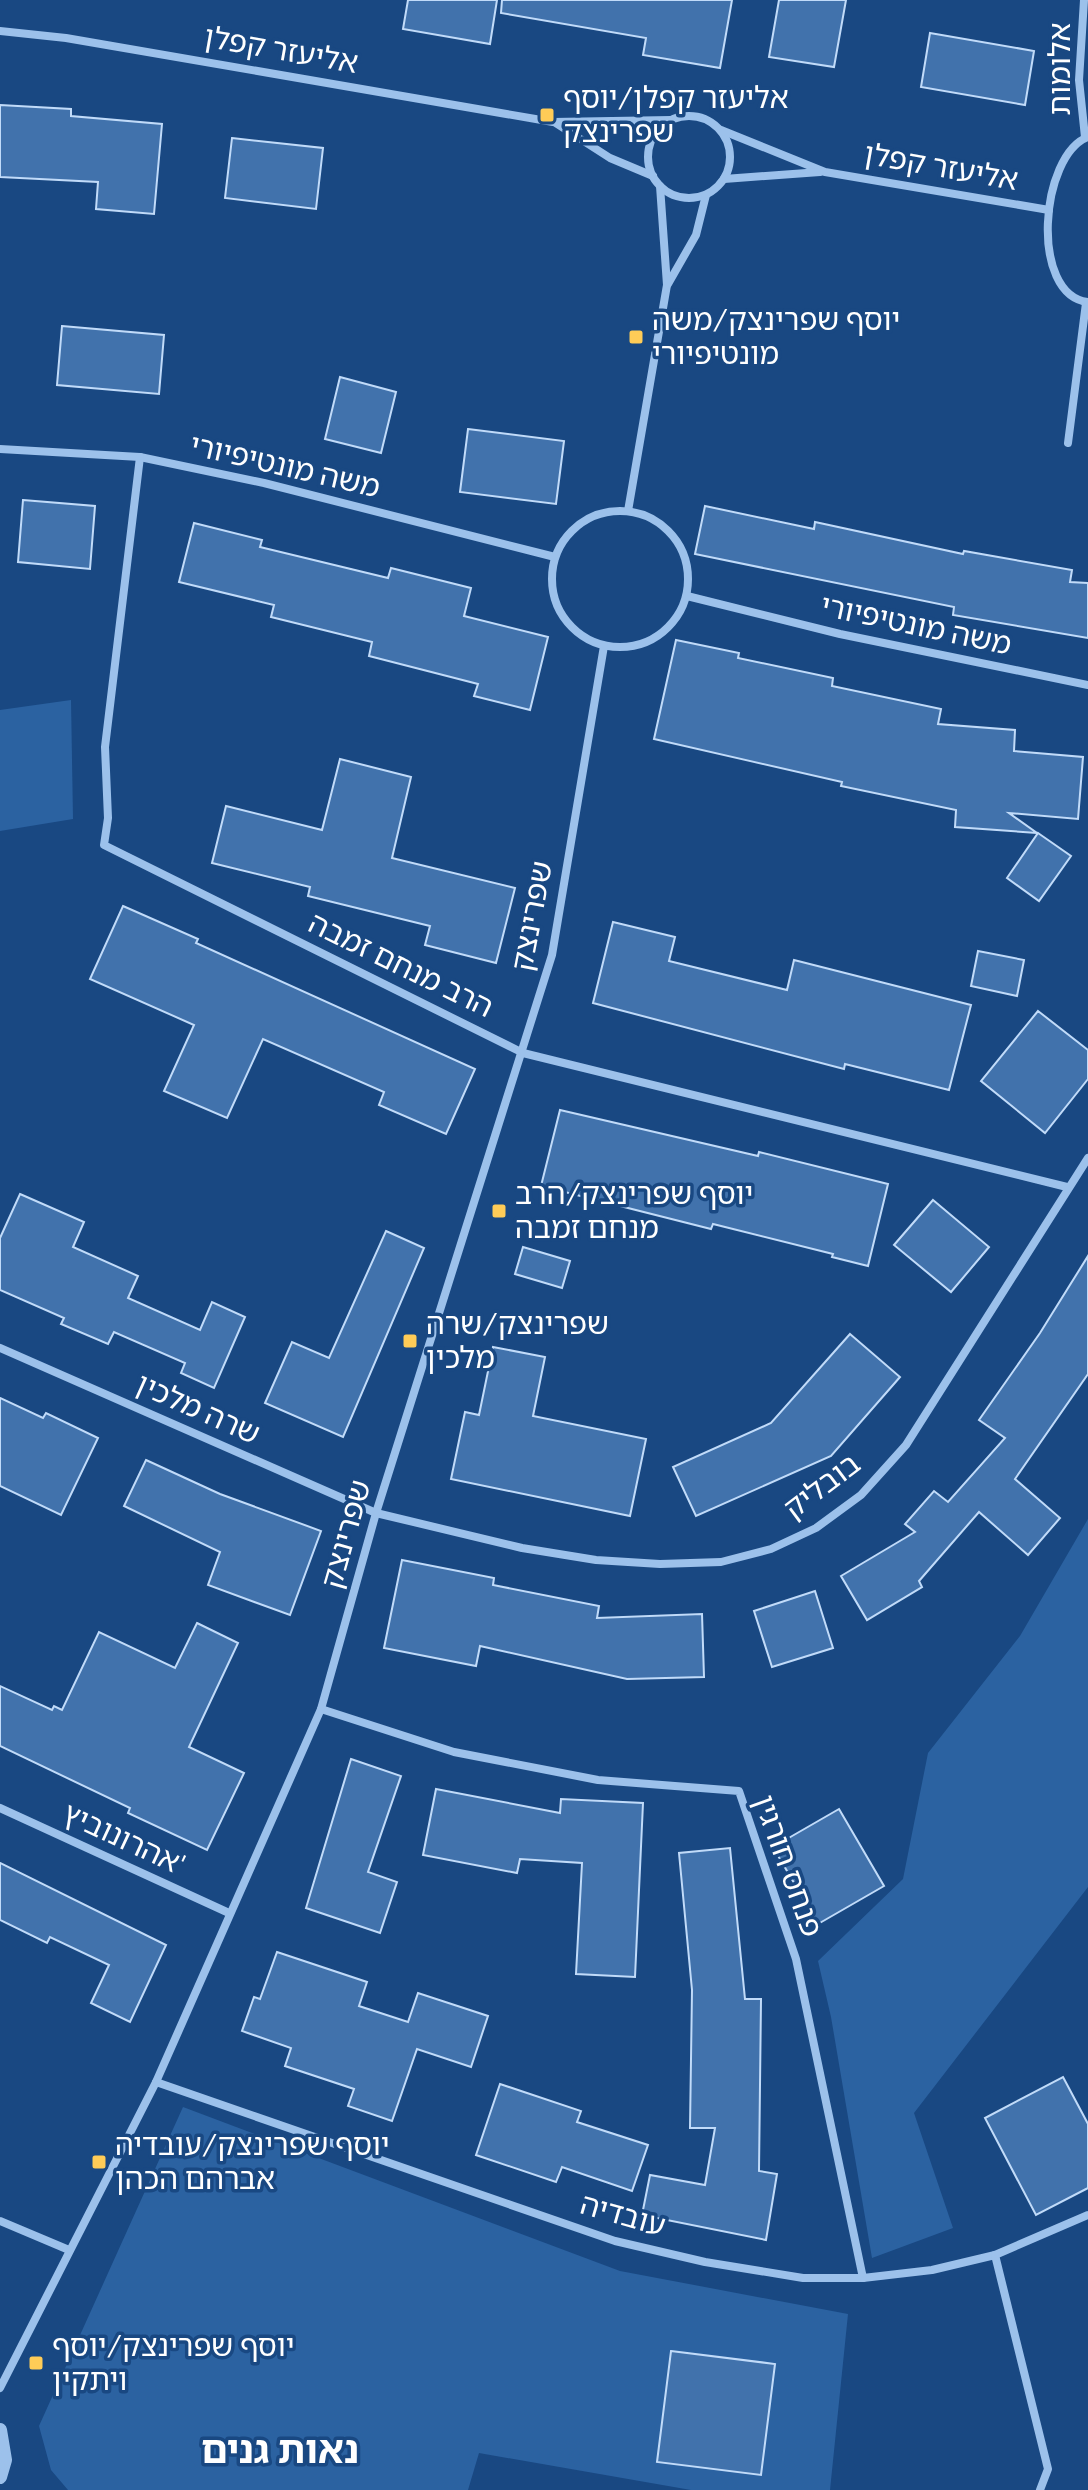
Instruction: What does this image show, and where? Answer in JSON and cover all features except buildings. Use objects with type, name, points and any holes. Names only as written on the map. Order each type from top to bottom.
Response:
[{"type":"street","name":"אלומות","points":[[1084,0],[1079,80],[1087,137]]},
{"type":"street","name":"אליעזר קפלן","points":[[0,31],[66,38],[553,122],[671,120]]},
{"type":"street","points":[[698,117],[721,130],[730,156],[724,179],[706,195],[683,198],[660,186],[648,164],[652,139],[671,120],[698,117]]},
{"type":"street","name":"אליעזר קפלן","points":[[553,122],[610,158],[653,176]]},
{"type":"street","name":"אליעזר קפלן","points":[[721,130],[825,172],[1049,210]]},
{"type":"street","points":[[1068,443],[1087,303],[1072,299],[1056,278],[1049,252],[1049,210],[1056,176],[1068,150],[1087,137]]},
{"type":"street","name":"אליעזר קפלן","points":[[724,179],[825,172]]},
{"type":"street","points":[[628,511],[667,285],[660,186]]},
{"type":"street","points":[[667,285],[696,235],[706,195]]},
{"type":"street","name":"משה מונטיפיורי","points":[[0,449],[140,457],[264,483],[555,557]]},
{"type":"street","name":"הרב מנחם זמבה","points":[[140,457],[105,747],[108,818],[104,845],[523,1053],[1067,1187]]},
{"type":"street","points":[[628,511],[650,517],[669,531],[683,550],[689,573],[687,596],[678,615],[664,632],[646,642],[626,647],[604,646],[584,637],[566,622],[555,602],[551,580],[555,557],[566,537],[583,521],[604,512],[628,511]]},
{"type":"street","name":"משה מונטיפיורי","points":[[687,596],[840,634],[1088,685]]},
{"type":"street","name":"שפרינצק","points":[[0,2388],[156,2082],[321,1709],[376,1513],[552,955],[604,646]]},
{"type":"street","name":"בובליק","points":[[376,1513],[522,1548],[596,1560],[660,1564],[721,1562],[771,1549],[816,1528],[861,1495],[906,1445],[1088,1158]]},
{"type":"street","name":"שרה מלכין","points":[[0,1348],[376,1513]]},
{"type":"street","name":"פנחס חורגין","points":[[321,1709],[454,1752],[569,1775],[739,1791],[796,1959],[863,2278]]},
{"type":"street","name":"אהרונוביץ'","points":[[0,1808],[229,1913]]},
{"type":"street","name":"עובדיה","points":[[156,2082],[615,2241],[705,2262],[803,2278],[863,2278],[932,2270],[995,2255],[1088,2215]]},
{"type":"street","points":[[0,2221],[69,2250]]},
{"type":"street","points":[[995,2255],[1048,2469],[1040,2490]]},
{"type":"street","points":[[0,2430],[5,2460],[0,2477]]},
{"type":"shaded area","points":[[71,700],[73,819],[0,831],[0,710]]},
{"type":"shaded area","points":[[1088,1519],[1088,1887],[914,2113],[953,2228],[872,2258],[831,2017],[818,1961],[903,1879],[928,1753],[1020,1636]]},
{"type":"shaded area","points":[[183,2107],[620,2271],[848,2314],[830,2490],[691,2490],[479,2453],[468,2490],[68,2490],[51,2470],[39,2426]]},
{"type":"place","name":"אליעזר קפלן/יוסף שפרינצק","points":[[547,115]]},
{"type":"place","name":"יוסף שפרינצק/משה מונטיפיורי","points":[[636,337]]},
{"type":"place","name":"יוסף שפרינצק/הרב מנחם זמבה","points":[[499,1211]]},
{"type":"place","name":"שפרינצק/שרה מלכין","points":[[410,1341]]},
{"type":"place","name":"יוסף שפרינצק/עובדיה אברהם הכהן","points":[[99,2162]]},
{"type":"place","name":"יוסף שפרינצק/יוסף ויתקין","points":[[36,2363]]},
{"type":"district","name":"נאות גנים","points":[[280,2450]]}]
